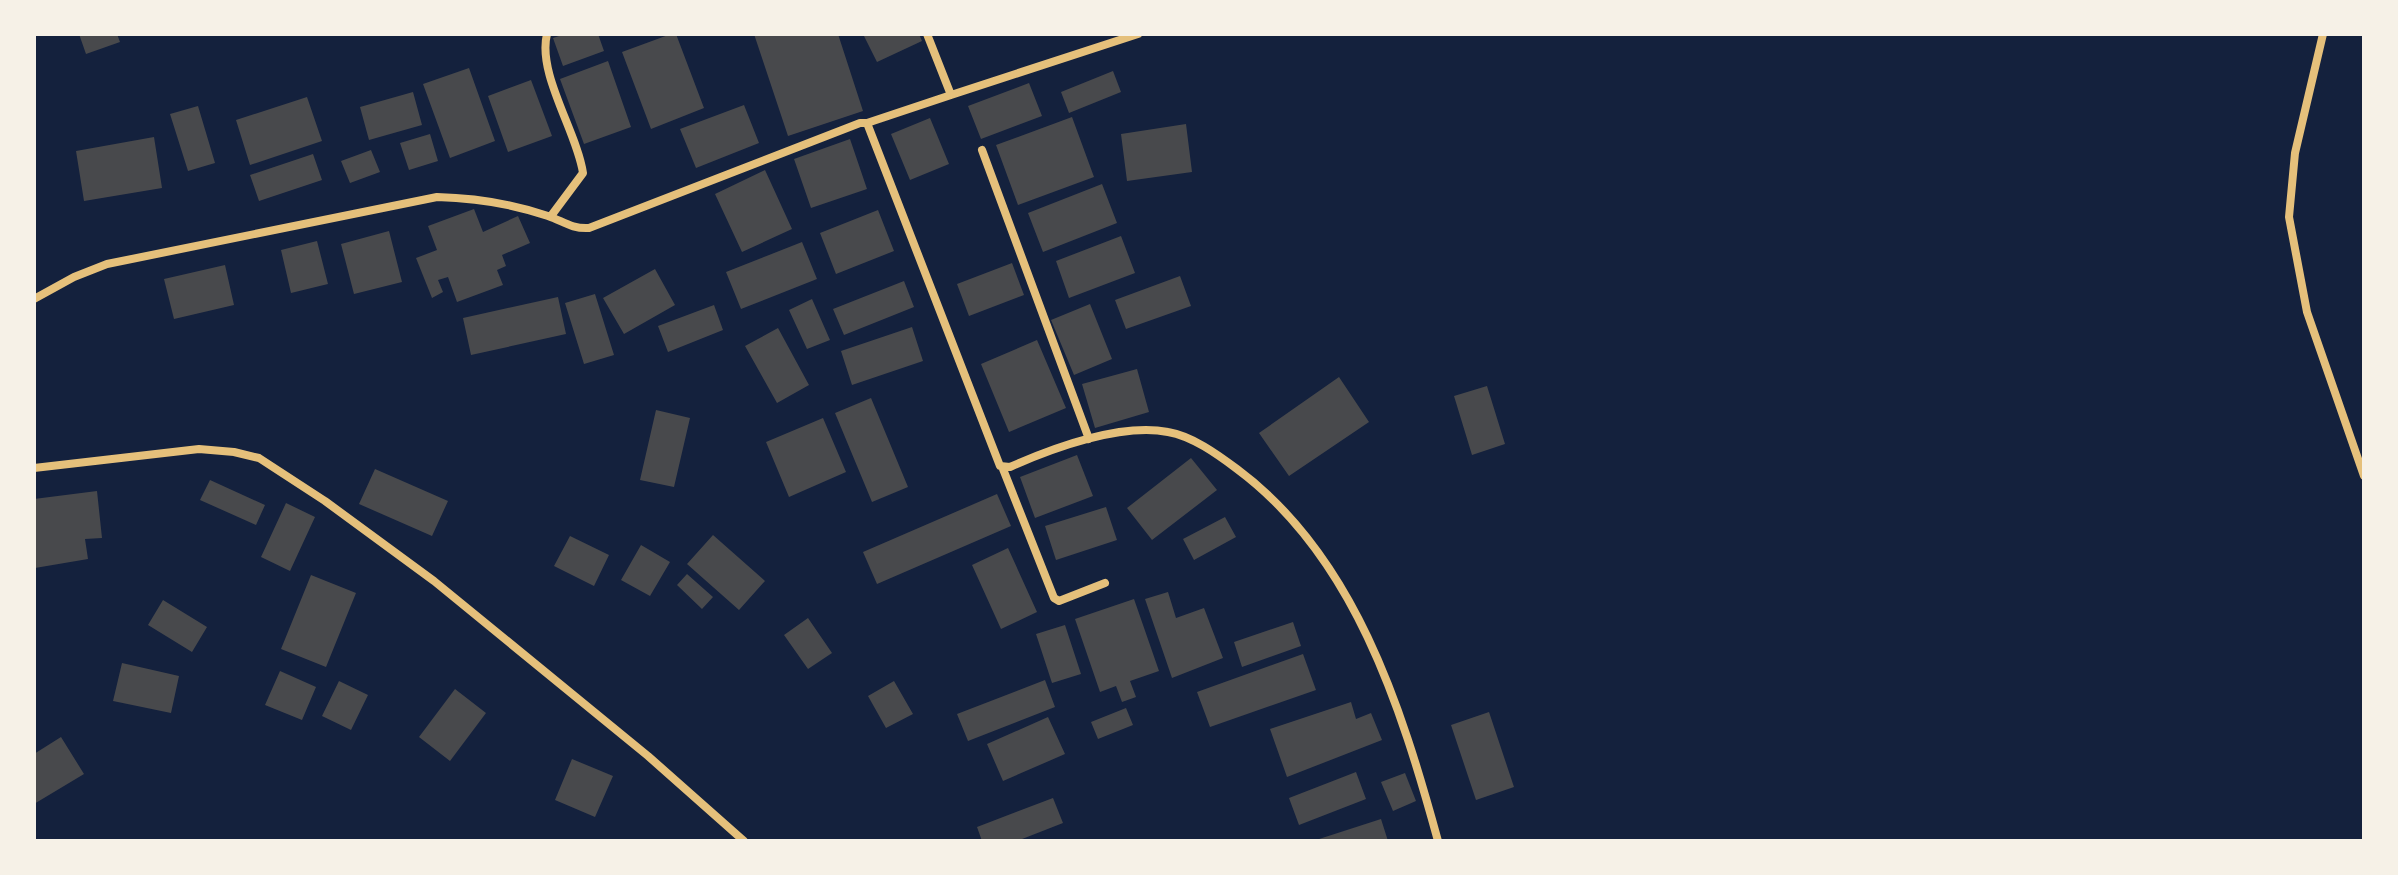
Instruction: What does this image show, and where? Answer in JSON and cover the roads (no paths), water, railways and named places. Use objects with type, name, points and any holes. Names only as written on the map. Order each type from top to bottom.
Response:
[{"type":"street","points":[[547,34],[544,55],[583,173],[551,216]]},
{"type":"street","points":[[927,34],[951,95]]},
{"type":"street","points":[[34,299],[74,277],[107,264],[437,197],[469,198],[551,216],[580,229],[605,223],[860,123],[923,107],[1138,34]]},
{"type":"street","points":[[2323,34],[2295,153],[2289,217],[2307,312],[2364,476]]},
{"type":"street","points":[[867,123],[977,410],[1054,598],[1059,601],[1105,583]]},
{"type":"street","points":[[982,150],[1089,439]]},
{"type":"street","points":[[1003,469],[1089,439],[1153,429],[1188,439],[1246,476],[1309,539],[1359,619],[1383,673],[1438,841]]},
{"type":"street","points":[[34,468],[199,449],[259,458],[325,501],[434,581],[648,756],[744,841]]}]
